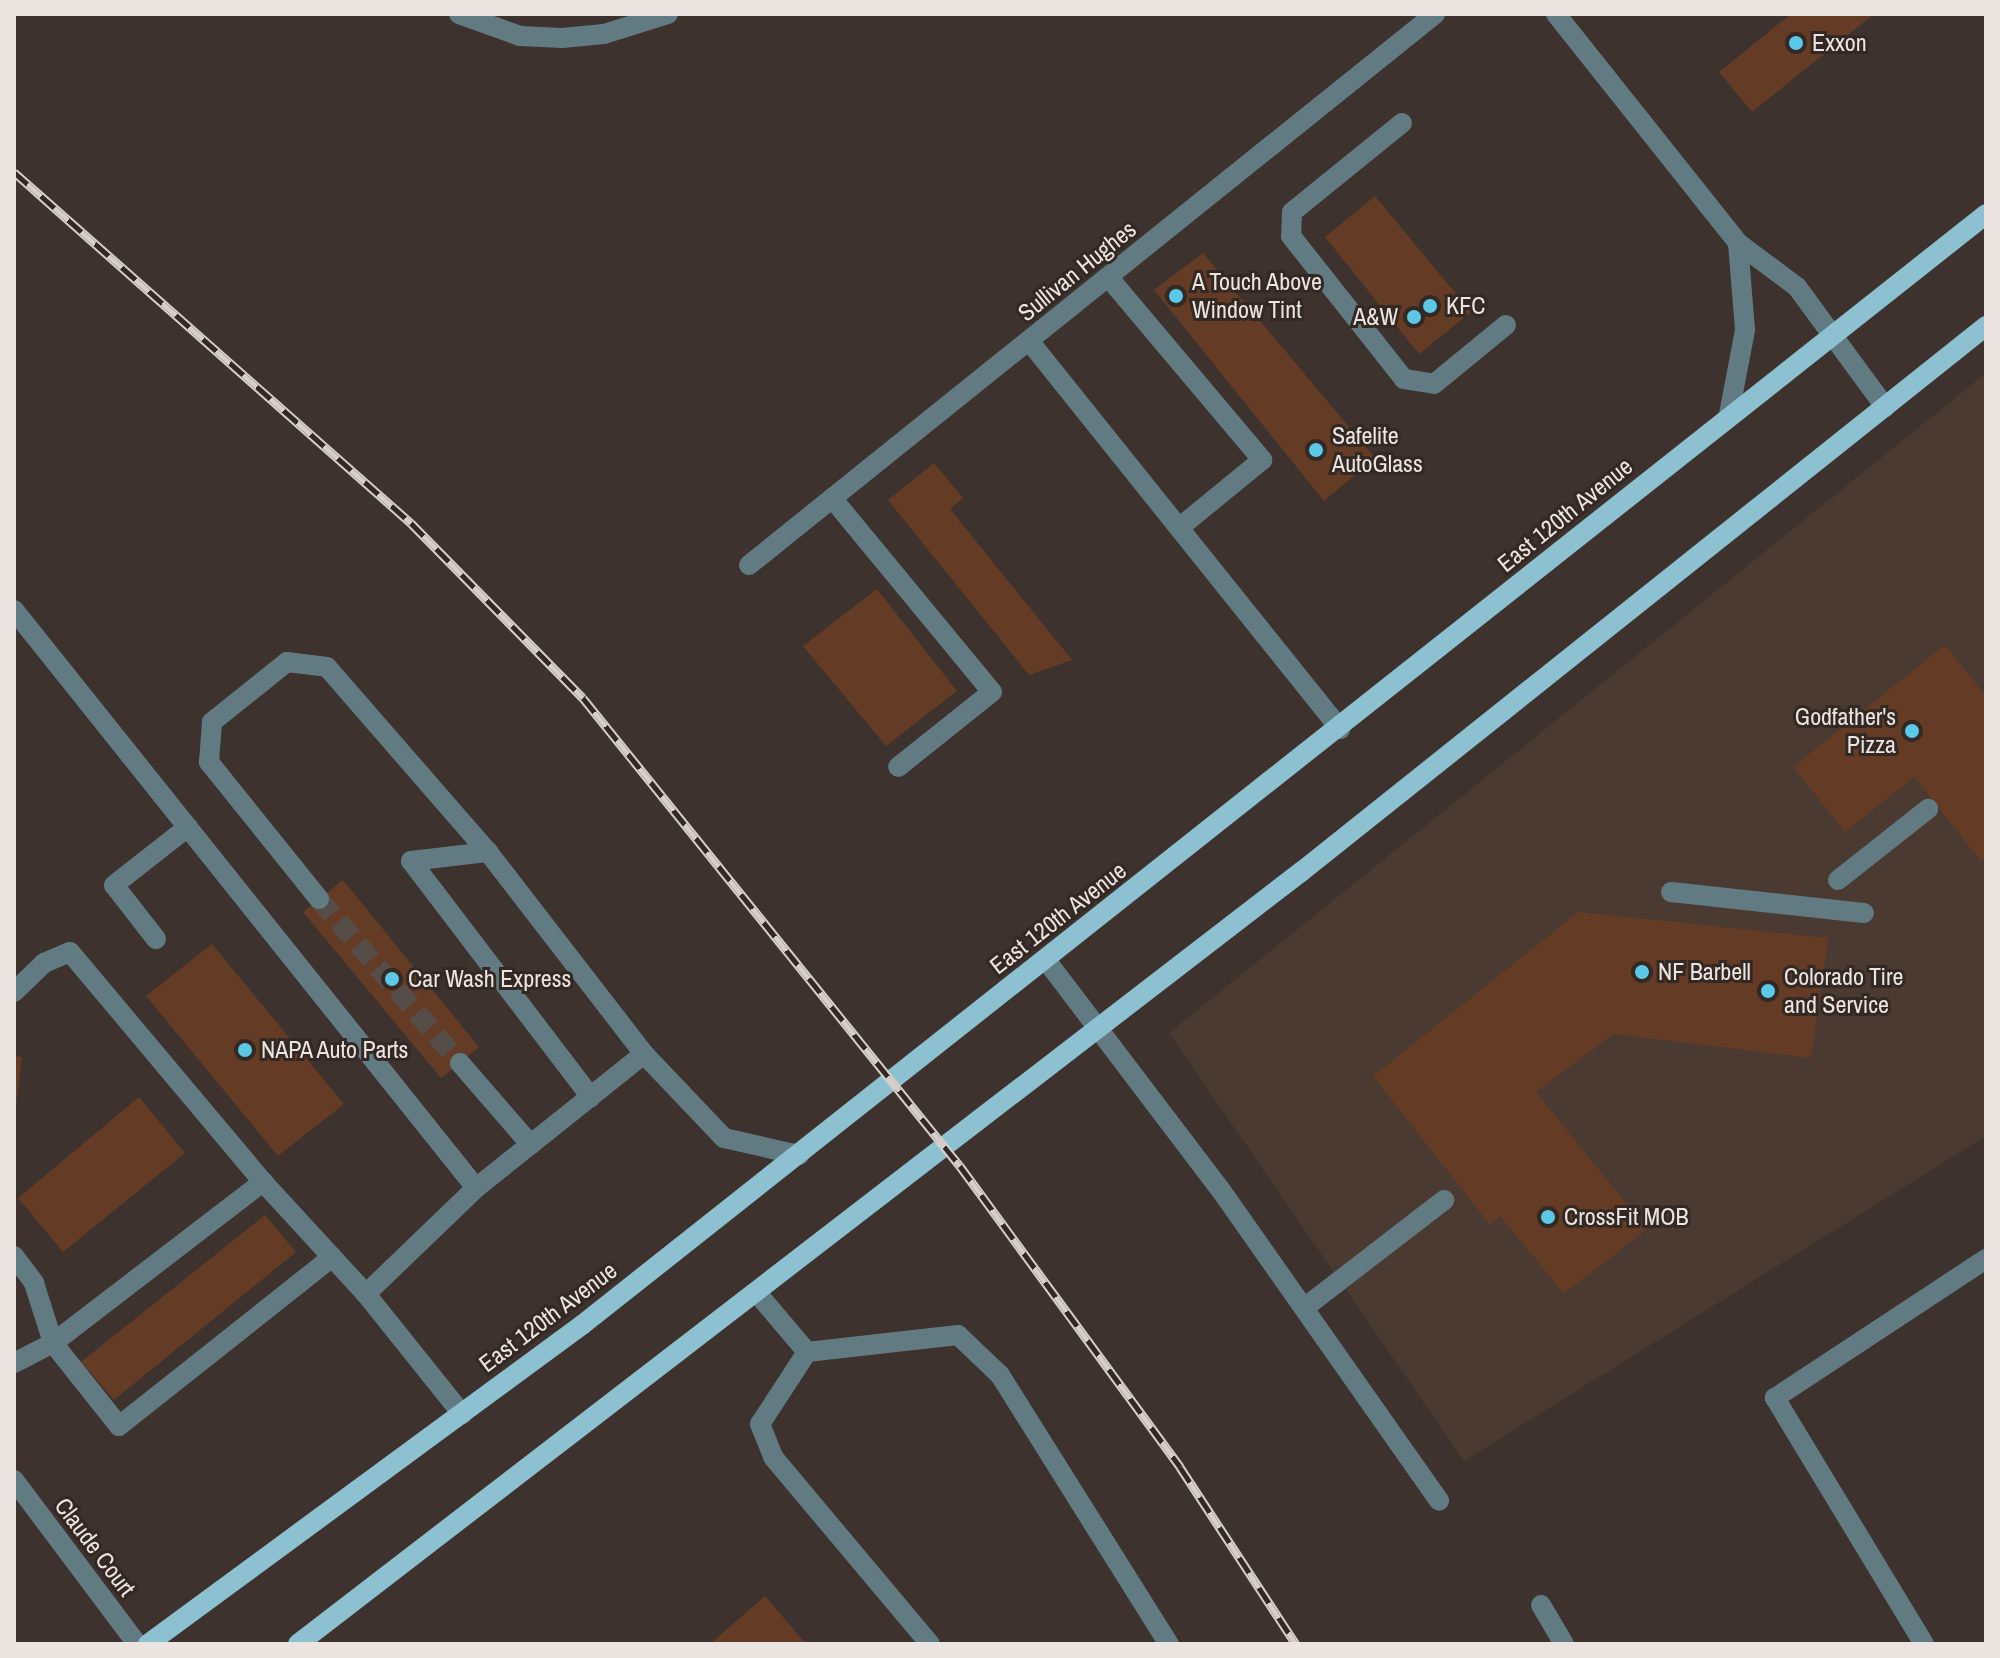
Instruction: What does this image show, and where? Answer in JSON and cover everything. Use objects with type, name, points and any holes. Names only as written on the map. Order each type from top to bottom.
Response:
[{"type":"main road","name":"East 120th Avenue","points":[[148,1644],[462,1414],[799,1155],[1340,729],[1729,414],[1831,338],[1986,214]]},
{"type":"main road","points":[[298,1644],[1100,1027],[1986,326]]},
{"type":"street","points":[[459,14],[520,36],[562,38],[604,34],[668,14]]},
{"type":"street","name":"Sullivan Hughes","points":[[749,565],[1435,14]]},
{"type":"street","points":[[1556,14],[1738,243],[1797,287],[1831,338],[1885,407]]},
{"type":"street","points":[[1402,123],[1292,212],[1291,236],[1404,379],[1434,384],[1506,325]]},
{"type":"street","points":[[1729,414],[1745,330],[1738,243]]},
{"type":"street","points":[[1109,278],[1262,460],[1179,528]]},
{"type":"street","points":[[1030,342],[1340,729]]},
{"type":"street","points":[[832,498],[992,692],[898,767]]},
{"type":"street","points":[[14,610],[476,1188]]},
{"type":"street","points":[[319,899],[209,762],[212,722],[287,662],[327,667],[488,852],[644,1054],[724,1138],[799,1155]]},
{"type":"street","points":[[1838,880],[1928,809]]},
{"type":"street","points":[[156,939],[114,885],[188,827]]},
{"type":"street","points":[[488,852],[411,861],[591,1097]]},
{"type":"street","points":[[1671,892],[1864,913]]},
{"type":"street","points":[[14,992],[44,963],[70,952],[263,1182],[366,1294],[462,1414]]},
{"type":"street","points":[[1046,960],[1100,1027],[1304,1308],[1439,1501]]},
{"type":"street","points":[[366,1294],[476,1188],[644,1054]]},
{"type":"street","points":[[460,1063],[531,1145]]},
{"type":"street","points":[[14,1363],[53,1343],[263,1182]]},
{"type":"street","points":[[1304,1308],[1444,1200]]},
{"type":"street","points":[[14,1256],[34,1283],[53,1343],[119,1426],[332,1257]]},
{"type":"street","points":[[1924,1644],[1775,1398],[1986,1259]]},
{"type":"street","points":[[757,1293],[807,1352]]},
{"type":"street","points":[[807,1352],[958,1335],[1000,1375],[1169,1644]]},
{"type":"street","points":[[807,1352],[760,1424],[773,1457],[930,1644]]},
{"type":"street","name":"Claude Court","points":[[14,1480],[137,1644]]},
{"type":"street","points":[[1541,1605],[1564,1644]]},
{"type":"shaded area","points":[[1986,373],[1986,1136],[1464,1461],[1169,1033]]},
{"type":"building","name":"Exxon","points":[[1791,14],[1874,14],[1752,112],[1719,72]]},
{"type":"building","points":[[1375,196],[1471,312],[1419,354],[1325,237]]},
{"type":"building","points":[[1203,253],[1375,458],[1324,501],[1154,290]]},
{"type":"building","points":[[934,463],[963,498],[950,509],[1072,660],[1029,675],[888,500]]},
{"type":"building","points":[[877,589],[957,691],[886,746],[803,646]]},
{"type":"building","name":"Godfather's Pizza","points":[[1945,645],[1986,696],[1986,857],[1981,861],[1914,777],[1845,832],[1793,767]]},
{"type":"building","name":"Car Wash Express","points":[[343,880],[479,1047],[441,1078],[303,912]]},
{"type":"building","points":[[1578,912],[1828,938],[1811,1058],[1613,1034],[1536,1092],[1647,1229],[1564,1294],[1500,1216],[1490,1225],[1373,1076]]},
{"type":"building","name":"NAPA Auto Parts","points":[[212,944],[344,1104],[278,1156],[146,996]]},
{"type":"building","points":[[14,1056],[22,1057],[16,1107],[14,1107]]},
{"type":"building","points":[[139,1097],[185,1153],[63,1252],[18,1198]]},
{"type":"building","points":[[265,1215],[296,1252],[114,1400],[81,1362]]},
{"type":"building","points":[[765,1596],[806,1644],[710,1644]]},
{"type":"tunnel","points":[[319,899],[460,1063]]},
{"type":"railway","points":[[14,172],[411,523],[583,698],[960,1166],[1180,1467],[1296,1644]]},
{"type":"place","name":"Exxon","points":[[1796,43]]},
{"type":"place","name":"A Touch Above Window Tint","points":[[1176,296]]},
{"type":"place","name":"KFC","points":[[1430,306]]},
{"type":"place","name":"A&W","points":[[1414,317]]},
{"type":"place","name":"Safelite AutoGlass","points":[[1316,450]]},
{"type":"place","name":"Godfather's Pizza","points":[[1912,731]]},
{"type":"place","name":"NF Barbell","points":[[1642,972]]},
{"type":"place","name":"Car Wash Express","points":[[392,979]]},
{"type":"place","name":"Colorado Tire and Service","points":[[1768,991]]},
{"type":"place","name":"NAPA Auto Parts","points":[[245,1050]]},
{"type":"place","name":"CrossFit MOB","points":[[1548,1217]]}]
